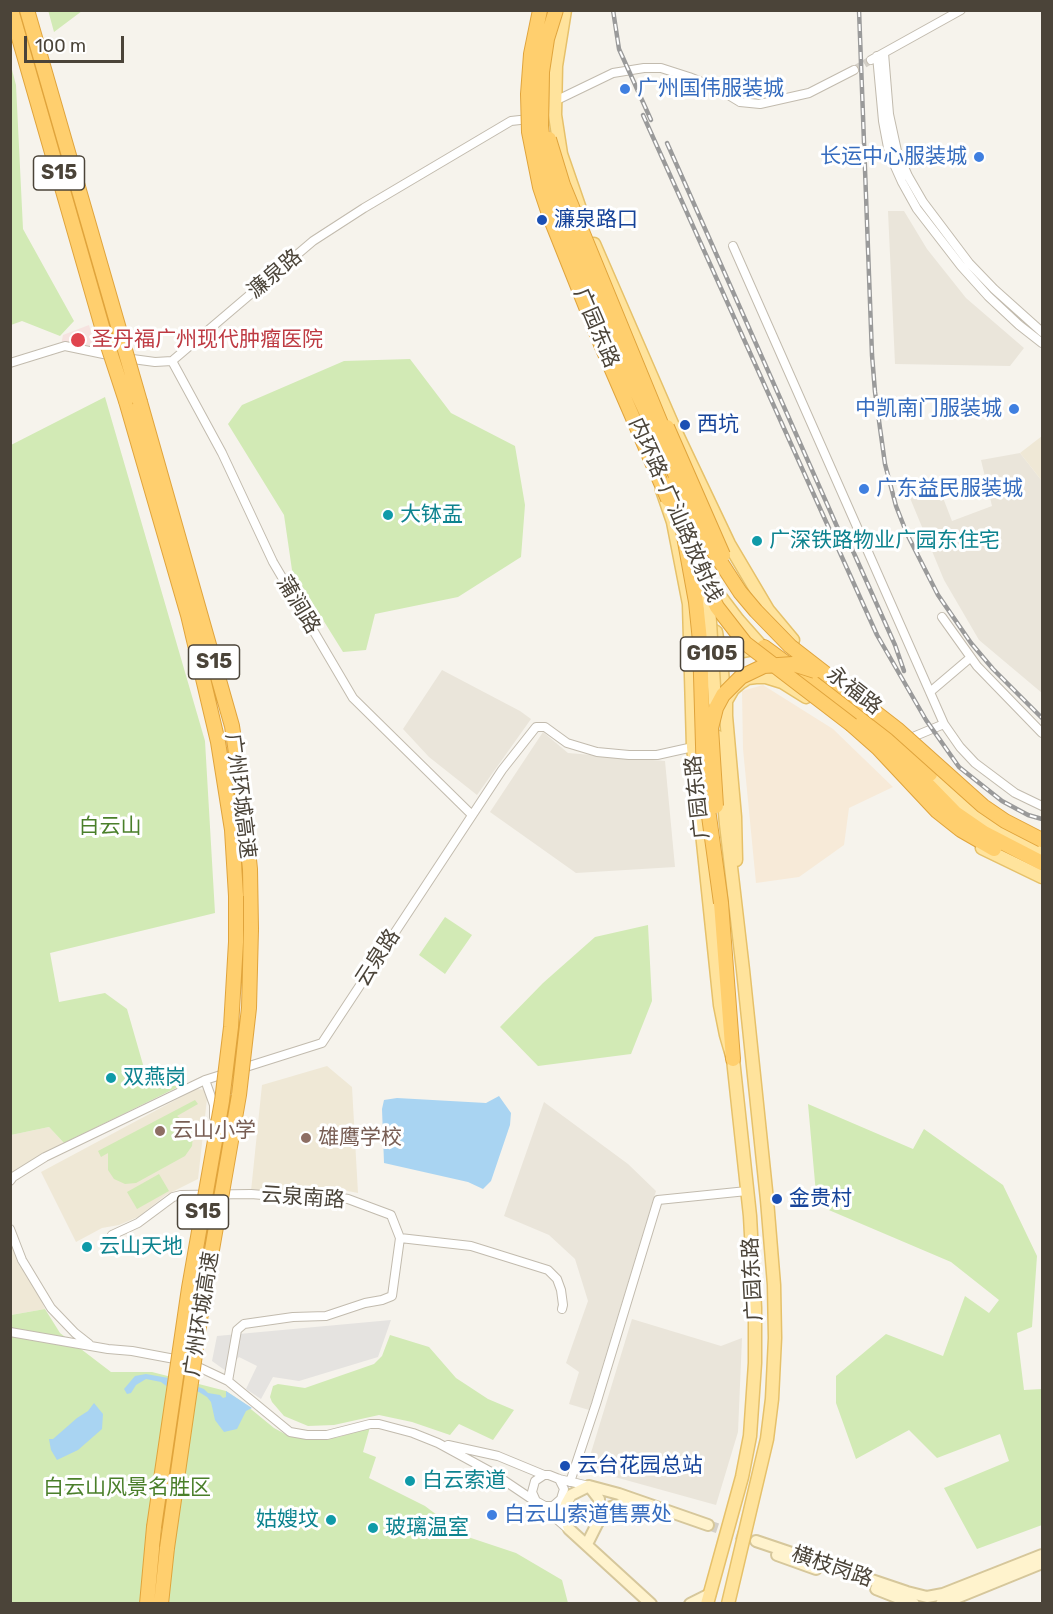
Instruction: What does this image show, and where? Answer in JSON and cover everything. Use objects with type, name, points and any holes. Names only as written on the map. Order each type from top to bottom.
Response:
[{"type":"highway","name":"广州环城高速","points":[[11,10],[188,615],[218,742],[232,830],[236,942],[231,1027],[222,1101],[189,1288],[154,1527],[147,1604]]},
{"type":"highway","name":"广州环城高速","points":[[27,10],[232,726],[250,869],[249,1008],[239,1095],[201,1313],[161,1604]]},
{"type":"highway","name":"内环路-广汕路放射线","points":[[541,10],[531,54],[528,113],[532,149],[545,202],[600,342],[717,607],[750,647],[865,735],[925,799],[949,820],[973,838],[1042,872]]},
{"type":"highway","points":[[549,10],[537,74],[538,123],[544,165],[552,197],[608,338],[660,454],[682,525],[694,585],[698,619],[704,780],[721,903],[733,1059]]},
{"type":"highway","name":"内环路-广汕路放射线","points":[[557,10],[549,51],[546,86],[547,122],[553,155],[563,185],[649,383]]},
{"type":"highway","name":"内环路-广汕路放射线","points":[[557,10],[550,27],[544,56],[541,110],[544,159],[557,206],[614,343],[705,538],[727,573],[756,611],[782,638],[820,671],[897,729],[983,806],[1005,821],[1042,840]]},
{"type":"highway","points":[[649,383],[693,506],[704,556],[709,606]]},
{"type":"highway","points":[[649,383],[726,561],[768,625],[883,725],[930,774]]},
{"type":"highway","points":[[764,647],[843,705],[880,736],[955,813],[984,833],[1042,863]]},
{"type":"highway","points":[[721,903],[722,875],[711,736],[712,721],[718,703],[735,681],[764,666],[793,664],[820,671]]},
{"type":"main road","name":"广园东路","points":[[541,10],[539,33],[530,68],[529,119],[533,149],[545,201],[642,435],[673,522],[689,604],[693,742],[720,1005],[733,1059],[747,1191],[755,1308],[752,1419],[742,1478],[709,1599]]},
{"type":"main road","points":[[549,10],[539,33],[538,107],[543,162],[561,222],[573,249],[583,261]]},
{"type":"main road","name":"广园东路","points":[[566,10],[560,35],[555,101],[561,154],[577,201],[649,383],[673,426],[704,493]]},
{"type":"main road","points":[[539,33],[560,35]]},
{"type":"main road","name":"广园东路","points":[[577,201],[575,229],[583,261],[599,305],[678,487],[693,531],[709,606],[710,702],[736,906],[769,1218],[775,1343],[767,1439],[728,1604]]},
{"type":"main road","points":[[624,396],[631,401],[645,402],[651,395],[649,383]]},
{"type":"main road","points":[[642,435],[642,428],[650,421],[665,421],[673,426]]},
{"type":"main road","name":"永福路","points":[[704,493],[746,574],[768,610],[784,630],[811,658],[897,725],[930,774],[971,813],[1042,854]]},
{"type":"main road","points":[[673,522],[725,604],[764,647],[792,688]]},
{"type":"main road","points":[[702,838],[710,702],[703,640],[706,629],[714,629],[722,670],[736,838],[736,906]]},
{"type":"main road","points":[[722,670],[731,656],[737,652],[764,647]]},
{"type":"main road","points":[[726,716],[726,701],[729,695],[733,689],[748,678],[766,677],[792,688]]},
{"type":"main road","name":"永福路","points":[[792,688],[849,729],[955,833],[1042,877]]},
{"type":"main road","points":[[693,742],[710,702]]},
{"type":"main road","points":[[589,1486],[598,1499],[597,1524]]},
{"type":"main road","points":[[587,1545],[608,1508],[624,1503],[708,1528],[619,1494],[589,1486],[572,1495],[566,1503],[565,1517],[569,1529],[651,1604]]},
{"type":"main road","name":"横枝岗路","points":[[755,1544],[908,1600],[919,1596],[934,1596],[1042,1555]]},
{"type":"main road","points":[[941,1604],[1042,1563]]},
{"type":"main road","points":[[690,1604],[709,1599]]},
{"type":"street","points":[[961,10],[877,56],[889,114],[893,152],[902,182],[917,209],[961,266],[1019,325],[1042,343]]},
{"type":"street","points":[[555,101],[612,73],[662,68],[717,88],[740,102],[760,104],[809,93],[854,70]]},
{"type":"street","name":"濂泉路","points":[[172,361],[313,241],[364,208],[512,121],[529,119]]},
{"type":"street","points":[[893,152],[923,202],[963,255],[994,289],[1042,332]]},
{"type":"street","points":[[733,246],[944,724],[975,763],[1002,785],[1042,806]]},
{"type":"street","points":[[961,266],[963,255]]},
{"type":"street","points":[[10,363],[65,346],[95,354],[155,362],[172,361]]},
{"type":"street","name":"蒲涧路","points":[[172,361],[222,453],[273,562],[353,698],[472,815]]},
{"type":"street","points":[[942,617],[989,681],[1042,733]]},
{"type":"street","points":[[930,692],[970,658]]},
{"type":"street","points":[[908,739],[944,724]]},
{"type":"street","name":"云泉路","points":[[10,1181],[45,1158],[205,1080],[322,1043],[502,770],[536,727],[545,727],[567,743],[597,752],[628,755],[657,755],[693,742]]},
{"type":"street","points":[[200,1195],[214,1119],[214,1105],[205,1080]]},
{"type":"street","points":[[570,1482],[658,1200],[747,1191]]},
{"type":"street","name":"云泉南路","points":[[112,1235],[138,1223],[173,1197],[251,1194],[348,1199],[391,1215],[400,1238]]},
{"type":"street","points":[[10,1229],[51,1308],[75,1333],[93,1346]]},
{"type":"street","points":[[228,1382],[237,1330],[244,1324],[294,1317],[326,1316],[392,1296],[400,1238],[471,1246],[548,1270],[557,1279],[561,1290],[562,1309]]},
{"type":"street","points":[[10,1246],[19,1250]]},
{"type":"street","points":[[10,1332],[182,1360],[228,1382],[290,1432],[327,1435],[370,1424],[412,1433],[438,1443],[493,1473],[539,1504],[569,1529]]},
{"type":"street","points":[[438,1443],[498,1456],[544,1475],[589,1486]]},
{"type":"street","points":[[544,1475],[533,1486],[533,1497],[539,1504],[553,1506],[561,1499],[564,1489],[559,1479]]},
{"type":"shaded area","points":[[888,211],[904,211],[927,249],[966,298],[1024,348],[1010,366],[895,364]]},
{"type":"shaded area","name":"圣丹福广州现代肿瘤医院","points":[[89,325],[97,352],[61,345],[63,335]]},
{"type":"shaded area","points":[[1042,436],[1042,481],[1020,453]]},
{"type":"shaded area","points":[[1020,453],[1042,481],[1042,693],[979,640],[944,580],[905,486],[935,477],[952,521],[992,506],[981,460]]},
{"type":"shaded area","points":[[442,670],[531,719],[477,795],[429,757],[403,729]]},
{"type":"shaded area","points":[[763,685],[833,729],[893,787],[849,808],[844,845],[799,877],[756,883],[743,749],[742,691]]},
{"type":"shaded area","points":[[543,732],[568,753],[665,761],[675,867],[576,873],[490,812]]},
{"type":"shaded area","name":"雄鹰学校","points":[[327,1066],[352,1087],[358,1193],[333,1188],[301,1195],[251,1191],[262,1085]]},
{"type":"shaded area","name":"云山小学","points":[[196,1089],[208,1090],[198,1179],[166,1195],[138,1217],[119,1225],[102,1228],[76,1242],[41,1172]]},
{"type":"shaded area","points":[[544,1102],[628,1164],[656,1191],[589,1410],[569,1404],[579,1372],[566,1363],[588,1301],[575,1259],[549,1235],[504,1216]]},
{"type":"shaded area","points":[[49,1127],[64,1143],[11,1173],[11,1135]]},
{"type":"shaded area","points":[[11,1236],[45,1309],[11,1315]]},
{"type":"shaded area","points":[[632,1319],[721,1346],[742,1338],[738,1432],[716,1505],[586,1469]]},
{"type":"shaded area","points":[[391,1320],[378,1357],[299,1381],[273,1377],[261,1399],[246,1389],[257,1366],[239,1357],[226,1371],[212,1361],[217,1336]]},
{"type":"green space","points":[[48,10],[82,10],[82,11],[54,32]]},
{"type":"green space","points":[[11,66],[16,85],[23,229],[74,321],[60,336],[22,321],[11,325]]},
{"type":"green space","points":[[410,359],[451,413],[515,446],[525,505],[521,557],[458,597],[375,614],[366,650],[343,652],[292,570],[284,515],[228,424],[242,405],[344,361]]},
{"type":"green space","name":"白云山","points":[[105,397],[205,741],[215,913],[50,953],[59,1002],[105,993],[127,1009],[146,1075],[178,1087],[64,1143],[49,1127],[11,1135],[11,445]]},
{"type":"green space","points":[[445,917],[472,935],[445,974],[419,955]]},
{"type":"green space","points":[[648,925],[652,1001],[631,1054],[538,1066],[500,1027],[543,983],[595,937]]},
{"type":"green space","points":[[195,1100],[198,1104],[177,1116],[191,1127],[193,1136],[192,1146],[185,1156],[136,1183],[125,1184],[114,1179],[108,1170],[108,1153],[101,1157],[98,1151]]},
{"type":"green space","points":[[808,1104],[913,1149],[924,1129],[1003,1185],[1037,1256],[1032,1327],[1017,1333],[1024,1390],[1042,1389],[1042,1525],[977,1549],[944,1488],[1009,1461],[1000,1434],[937,1458],[909,1430],[856,1459],[836,1403],[836,1376],[886,1334],[943,1356],[965,1296],[989,1313],[999,1300],[951,1262],[817,1205]]},
{"type":"green space","points":[[159,1174],[169,1191],[137,1209],[127,1192]]},
{"type":"green space","name":"白云山风景名胜区","points":[[45,1309],[60,1333],[111,1372],[152,1372],[226,1391],[285,1434],[318,1440],[339,1437],[370,1427],[363,1452],[376,1457],[369,1478],[425,1506],[465,1536],[516,1553],[562,1580],[568,1603],[11,1604],[11,1315]]},
{"type":"green space","points":[[390,1335],[429,1347],[456,1378],[488,1399],[514,1410],[493,1440],[459,1424],[450,1435],[412,1422],[379,1415],[334,1425],[308,1426],[284,1416],[272,1402],[270,1397],[273,1386],[278,1384],[305,1388],[374,1364],[382,1356]]},
{"type":"water","points":[[499,1096],[511,1113],[510,1125],[491,1181],[483,1189],[468,1182],[384,1163],[382,1109],[384,1100],[397,1098],[486,1103]]},
{"type":"water","points":[[146,1374],[185,1382],[223,1398],[226,1397],[226,1391],[252,1408],[246,1411],[237,1429],[224,1432],[215,1420],[211,1402],[199,1392],[169,1388],[161,1382],[146,1379],[127,1394],[124,1389],[135,1376]]},
{"type":"water","points":[[94,1403],[103,1414],[102,1429],[78,1450],[57,1460],[51,1450],[49,1439],[53,1439],[88,1411]]},
{"type":"tunnel","points":[[854,70],[871,60]]},
{"type":"tunnel","points":[[708,1525],[756,1541]]},
{"type":"railway","points":[[613,10],[619,49],[651,120]]},
{"type":"railway","points":[[859,10],[872,355],[885,464],[896,506],[907,534],[938,595],[971,643],[993,669],[1042,718]]},
{"type":"railway","points":[[643,115],[877,635],[926,720],[959,767],[1002,801],[1028,815],[1042,819]]},
{"type":"railway","points":[[667,143],[843,540]]},
{"type":"railway","points":[[844,531],[895,645],[904,671]]},
{"type":"place","name":"广州国伟服装城","points":[[625,89]]},
{"type":"place","name":"长运中心服装城","points":[[979,157]]},
{"type":"place","name":"濂泉路口","points":[[542,220]]},
{"type":"place","name":"圣丹福广州现代肿瘤医院","points":[[78,340]]},
{"type":"place","name":"中凯南门服装城","points":[[1014,409]]},
{"type":"place","name":"西坑","points":[[685,425]]},
{"type":"place","name":"广东益民服装城","points":[[864,489]]},
{"type":"place","name":"大钵盂","points":[[388,515]]},
{"type":"place","name":"广深铁路物业广园东住宅","points":[[757,541]]},
{"type":"place","name":"双燕岗","points":[[111,1078]]},
{"type":"place","name":"云山小学","points":[[160,1131]]},
{"type":"place","name":"雄鹰学校","points":[[306,1138]]},
{"type":"place","name":"金贵村","points":[[777,1199]]},
{"type":"place","name":"云山天地","points":[[87,1247]]},
{"type":"place","name":"云台花园总站","points":[[565,1466]]},
{"type":"place","name":"白云索道","points":[[410,1481]]},
{"type":"place","name":"白云山索道售票处","points":[[492,1515]]},
{"type":"place","name":"姑嫂坟","points":[[331,1520]]},
{"type":"place","name":"玻璃温室","points":[[373,1528]]}]
